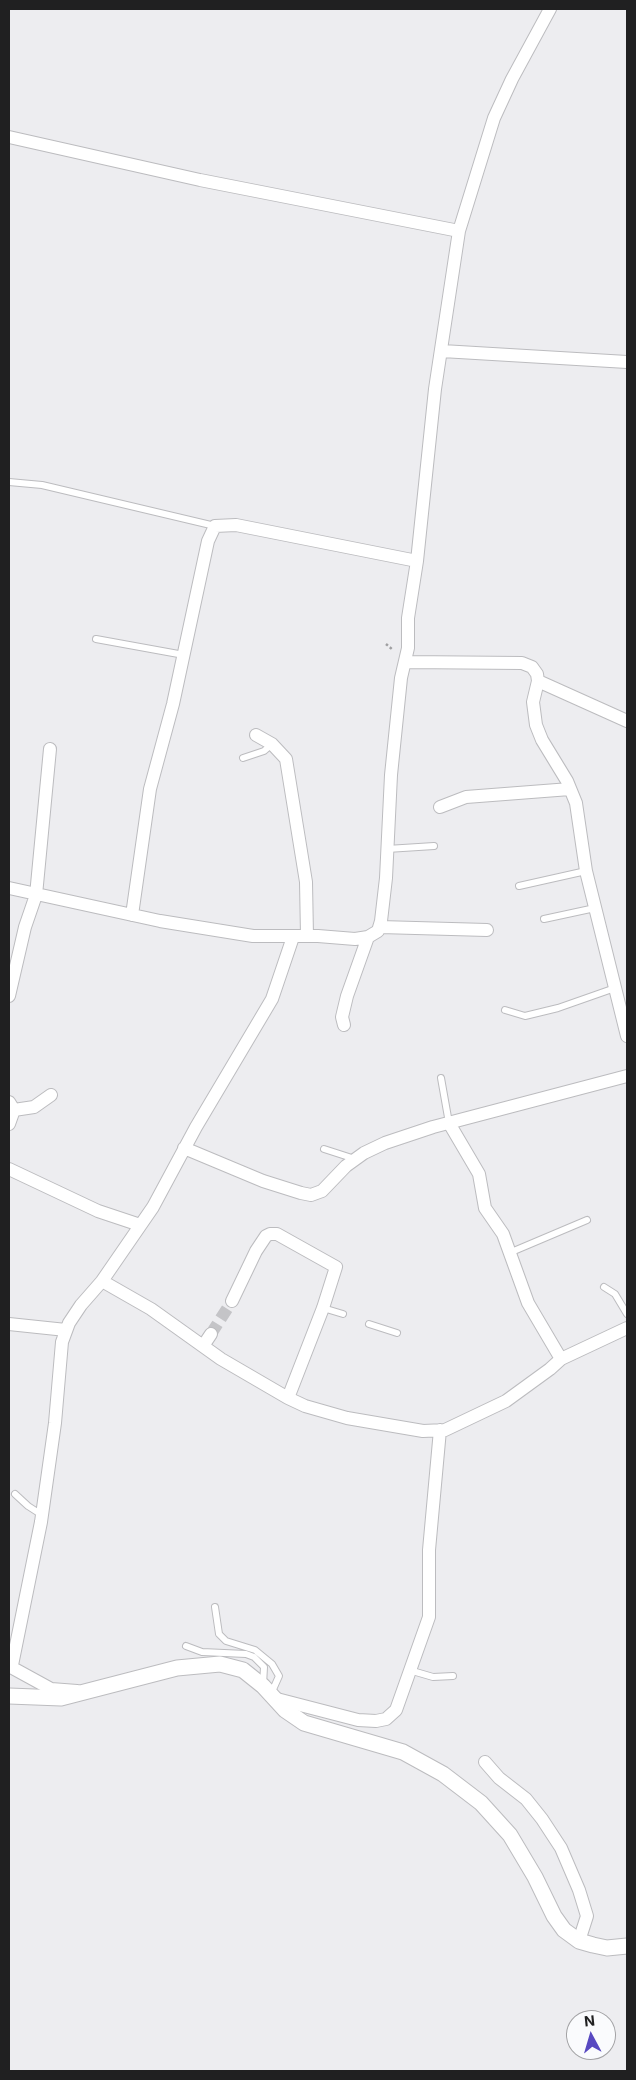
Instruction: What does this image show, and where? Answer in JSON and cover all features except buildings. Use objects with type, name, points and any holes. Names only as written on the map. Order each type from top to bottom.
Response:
[{"type":"street","points":[[9,888],[207,930],[253,936],[307,936],[355,939],[368,937],[378,931],[380,927],[387,849],[391,774],[408,648],[408,618],[417,561],[435,389],[459,231],[494,118],[512,79],[550,9]]},
{"type":"street","points":[[9,137],[200,180],[459,231]]},
{"type":"street","points":[[442,351],[627,362]]},
{"type":"street","points":[[132,915],[150,789],[184,655],[208,541],[215,526],[236,525],[417,561]]},
{"type":"street","points":[[405,662],[522,663],[532,667],[537,674],[538,681],[532,702],[536,725],[576,803],[586,871],[627,1036]]},
{"type":"street","points":[[538,681],[627,720]]},
{"type":"street","points":[[256,735],[272,744],[286,759],[306,882],[307,936]]},
{"type":"street","points":[[9,996],[25,927],[36,895],[50,748]]},
{"type":"street","points":[[440,807],[466,797],[570,789]]},
{"type":"street","points":[[380,927],[487,930]]},
{"type":"street","points":[[86,1691],[51,1689],[10,1665],[42,1515],[55,1423],[62,1342],[66,1330],[81,1305],[102,1281],[153,1207],[184,1148],[272,1000],[293,937]]},
{"type":"street","points":[[344,1025],[342,1017],[347,996],[368,937]]},
{"type":"street","points":[[184,1148],[263,1181],[300,1194],[311,1195],[322,1191],[330,1180],[355,1159],[386,1142],[449,1123],[627,1076]]},
{"type":"street","points":[[9,1124],[11,1106],[34,1107],[51,1095]]},
{"type":"street","points":[[449,1123],[479,1174],[485,1208],[503,1234],[528,1304],[562,1359]]},
{"type":"street","points":[[9,1169],[98,1211],[140,1225]]},
{"type":"street","points":[[232,1301],[256,1251],[266,1236],[270,1234],[277,1234],[336,1267],[323,1308],[288,1398]]},
{"type":"street","points":[[102,1281],[151,1309],[203,1346],[262,1384],[305,1406],[347,1418],[423,1431],[440,1430],[462,1423],[506,1401],[562,1359],[627,1328]]},
{"type":"street","points":[[9,1324],[66,1330]]},
{"type":"street","points":[[203,1346],[211,1334]]},
{"type":"street","points":[[269,1693],[325,1713],[358,1720],[379,1720],[390,1717],[396,1710],[429,1617],[429,1550],[440,1430]]},
{"type":"street","points":[[9,1696],[61,1698],[177,1668],[220,1664],[242,1670],[269,1693],[285,1710],[304,1723],[403,1752],[443,1774],[481,1803],[510,1835],[535,1877],[554,1916],[564,1930],[579,1941],[607,1948],[627,1946]]},
{"type":"street","points":[[354,1738],[379,1720]]},
{"type":"street","points":[[485,1762],[499,1778],[526,1799],[561,1848],[579,1890],[587,1916],[579,1941]]},
{"type":"lane","points":[[9,482],[42,485],[215,526]]},
{"type":"lane","points":[[96,639],[184,655]]},
{"type":"lane","points":[[244,758],[264,751],[272,744]]},
{"type":"lane","points":[[387,849],[434,846]]},
{"type":"lane","points":[[519,886],[586,871]]},
{"type":"lane","points":[[544,920],[595,908]]},
{"type":"lane","points":[[505,1010],[525,1016],[558,1008],[616,988]]},
{"type":"lane","points":[[441,1078],[449,1123]]},
{"type":"lane","points":[[324,1149],[355,1159]]},
{"type":"lane","points":[[509,1253],[587,1220]]},
{"type":"lane","points":[[604,1287],[615,1294],[627,1314]]},
{"type":"lane","points":[[323,1308],[344,1314]]},
{"type":"lane","points":[[369,1324],[397,1333]]},
{"type":"lane","points":[[15,1494],[42,1515]]},
{"type":"lane","points":[[215,1607],[220,1634],[226,1641],[262,1654],[279,1676],[269,1693]]},
{"type":"lane","points":[[186,1646],[202,1652],[246,1654],[254,1658],[264,1667],[269,1693]]},
{"type":"lane","points":[[409,1670],[433,1677],[453,1676]]},
{"type":"tunnel","points":[[211,1334],[232,1301]]}]
